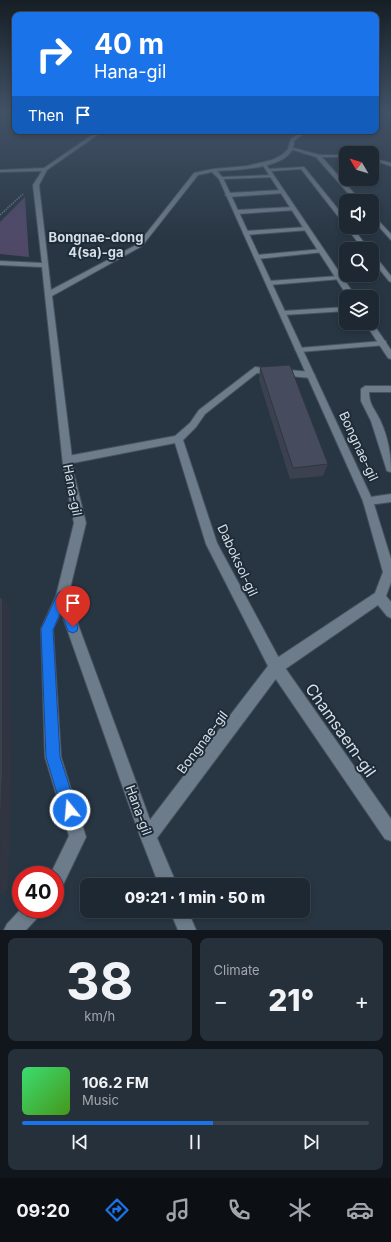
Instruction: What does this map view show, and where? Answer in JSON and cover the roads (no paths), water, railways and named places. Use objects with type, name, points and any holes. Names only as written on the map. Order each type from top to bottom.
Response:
[{"type":"main road","points":[[0,171],[45,169],[63,155]]},
{"type":"main road","points":[[266,167],[285,155]]},
{"type":"main road","points":[[318,156],[339,156]]},
{"type":"main road","points":[[318,156],[352,194]]},
{"type":"main road","points":[[379,161],[391,164]]},
{"type":"main road","points":[[266,167],[339,278],[269,283]]},
{"type":"main road","points":[[48,295],[140,245],[196,174],[213,170],[266,167],[302,168],[339,215]]},
{"type":"main road","name":"Hana-gil","points":[[45,169],[36,185],[68,460],[80,523],[62,597],[148,836],[165,878]]},
{"type":"main road","name":"Bongnae-gil","points":[[148,836],[276,667],[378,597],[389,572],[368,501],[237,212],[221,178],[213,170]]},
{"type":"main road","points":[[221,178],[272,176]]},
{"type":"main road","points":[[228,195],[282,192]]},
{"type":"main road","points":[[237,212],[294,209]]},
{"type":"main road","points":[[379,224],[391,238]]},
{"type":"main road","points":[[246,233],[307,229]]},
{"type":"main road","points":[[354,234],[361,242]]},
{"type":"main road","points":[[257,257],[322,251]]},
{"type":"main road","points":[[0,263],[45,265]]},
{"type":"main road","points":[[379,265],[391,280]]},
{"type":"main road","points":[[283,313],[339,309]]},
{"type":"main road","points":[[374,330],[391,356]]},
{"type":"main road","points":[[299,350],[383,343]]},
{"type":"main road","points":[[68,460],[178,439],[193,425],[202,412],[255,370],[311,375]]},
{"type":"main road","points":[[391,389],[365,390],[365,401],[376,421],[391,468]]},
{"type":"main road","name":"Daboksol-gil","points":[[178,439],[212,544],[276,667]]},
{"type":"main road","points":[[368,501],[391,498]]},
{"type":"main road","points":[[62,597],[47,629],[53,757],[78,837],[64,866]]},
{"type":"main road","points":[[378,597],[391,612]]},
{"type":"main road","name":"Chamsaem-gil","points":[[276,667],[391,833]]},
{"type":"main road","points":[[13,930],[25,918]]},
{"type":"main road","points":[[182,918],[187,930]]},
{"type":"district","name":"Bongnae-dong 4(sa)-ga","points":[[96,244]]}]
